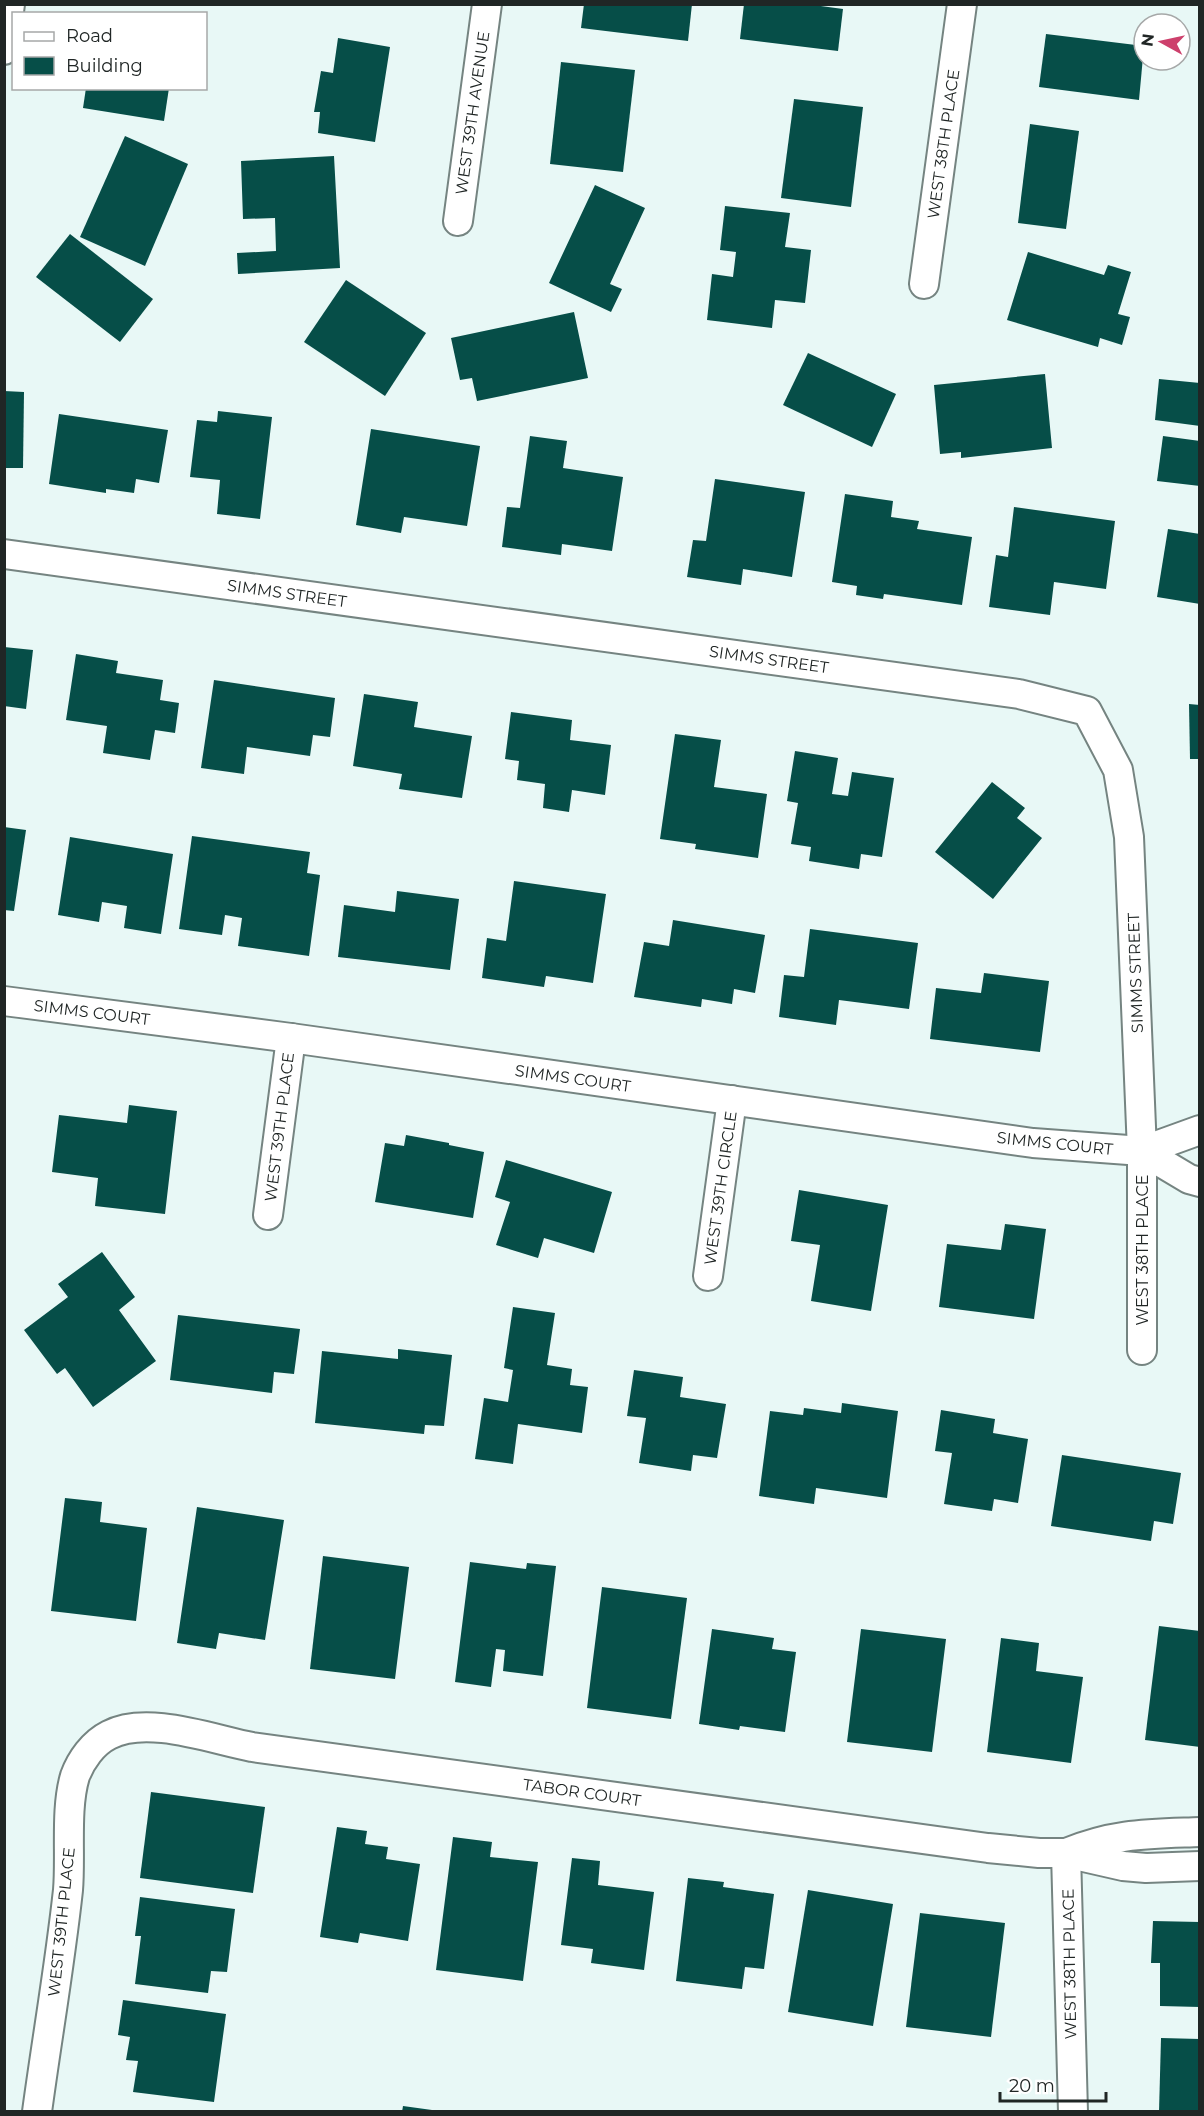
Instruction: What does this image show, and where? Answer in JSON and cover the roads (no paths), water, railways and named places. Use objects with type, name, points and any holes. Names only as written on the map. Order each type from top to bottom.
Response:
[{"type":"street","name":"WEST 39TH AVENUE","points":[[458,221],[487,4]]},
{"type":"street","name":"WEST 38TH PLACE","points":[[924,284],[962,4]]},
{"type":"street","name":"SIMMS STREET","points":[[4,554],[1019,693],[1088,711],[1118,770],[1129,837],[1142,1151]]},
{"type":"street","name":"SIMMS COURT","points":[[4,1001],[291,1038],[1033,1143],[1142,1151],[1200,1131]]},
{"type":"street","name":"WEST 39TH PLACE","points":[[268,1215],[291,1038]]},
{"type":"street","name":"WEST 39TH CIRCLE","points":[[708,1276],[732,1100]]},
{"type":"street","name":"WEST 38TH PLACE","points":[[1142,1151],[1142,1350]]},
{"type":"street","name":"SIMMS COURT","points":[[1142,1151],[1189,1179],[1200,1182]]},
{"type":"street","name":"TABOR COURT","points":[[101,1740],[123,1730],[154,1727],[252,1747],[987,1848],[1066,1853],[1123,1866],[1146,1868],[1200,1866]]},
{"type":"street","name":"WEST 39TH PLACE","points":[[36,2112],[68,1890],[72,1791],[81,1764],[101,1740]]},
{"type":"street","name":"TABOR COURT","points":[[1066,1853],[1118,1836],[1200,1832]]},
{"type":"street","name":"WEST 38TH PLACE","points":[[1066,1853],[1073,2112]]}]
